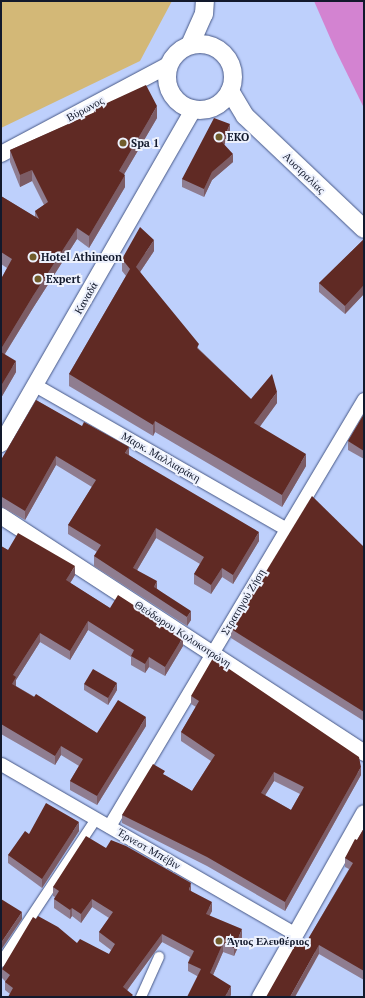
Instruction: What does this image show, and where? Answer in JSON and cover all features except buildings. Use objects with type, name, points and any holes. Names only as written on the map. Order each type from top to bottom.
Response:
[{"type":"main road","points":[[190,45],[204,8]]},
{"type":"main road","points":[[204,8],[212,46]]},
{"type":"main road","points":[[215,106],[230,91],[233,80],[229,60],[212,46],[190,45],[181,50],[170,64],[168,78],[170,89],[182,103],[194,109],[215,106],[245,116]]},
{"type":"main road","points":[[230,91],[245,116]]},
{"type":"main road","name":"Αυστραλίας","points":[[245,116],[364,229]]},
{"type":"street","name":"Βύρωνος","points":[[1,154],[170,64]]},
{"type":"street","name":"Καναδά","points":[[1,444],[194,109]]},
{"type":"street","name":"Μαρκ. Μαλλιαράκη","points":[[35,385],[286,529]]},
{"type":"street","name":"Στρατηγού Ζήση","points":[[109,826],[364,399]]},
{"type":"street","name":"Θεόδωρου Κολοκοτρώνη","points":[[1,516],[364,753]]},
{"type":"street","name":"Έρνεστ Μπέβιν","points":[[1,764],[296,934]]},
{"type":"street","points":[[260,997],[364,813]]},
{"type":"street","points":[[1,962],[96,819]]},
{"type":"street","points":[[141,997],[159,957]]},
{"type":"shaded area","points":[[1,1],[172,1],[140,61],[1,128]]},
{"type":"shaded area","points":[[314,1],[364,1],[364,108],[335,49]]},
{"type":"place","name":"EKO","points":[[219,137]]},
{"type":"place","name":"Spa 1","points":[[123,143]]},
{"type":"place","name":"Hotel Athineon","points":[[33,257]]},
{"type":"place","name":"Expert","points":[[38,279]]},
{"type":"place","name":"Άγιος Ελευθέριος","points":[[219,941]]}]
